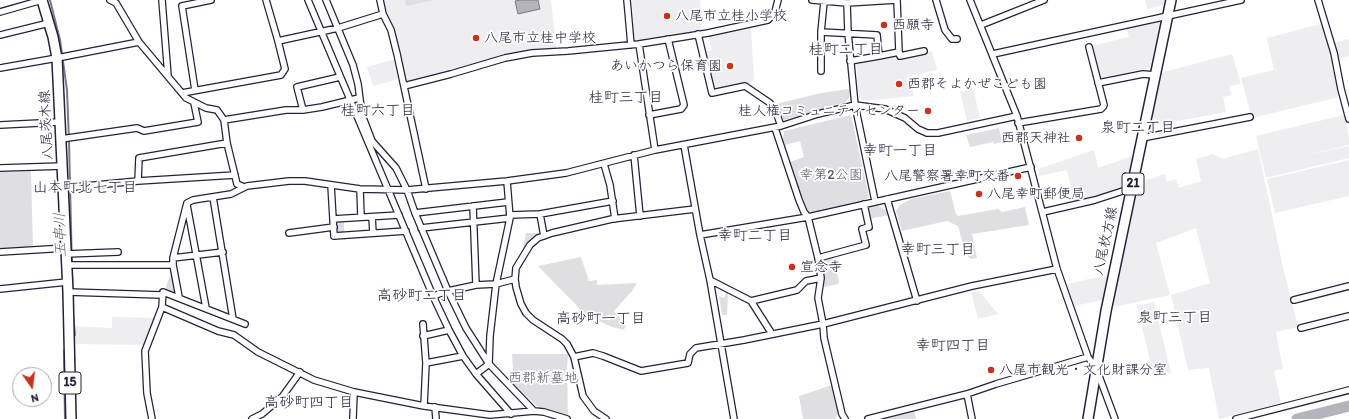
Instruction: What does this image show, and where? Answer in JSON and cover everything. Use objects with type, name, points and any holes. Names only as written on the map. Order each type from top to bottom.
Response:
[{"type":"main road","name":"八尾茨木線","points":[[42,0],[60,58],[60,122],[67,138],[63,166],[67,252],[69,265],[67,282],[71,293],[71,419]]},
{"type":"main road","name":"八尾枚方線","points":[[1088,419],[1106,311],[1171,0]]},
{"type":"street","points":[[0,12],[42,0]]},
{"type":"street","points":[[110,0],[116,4],[139,42],[186,98],[206,108],[217,110],[224,120],[227,143],[237,184],[244,187]]},
{"type":"street","points":[[162,0],[168,76]]},
{"type":"street","points":[[195,90],[182,6],[211,0]]},
{"type":"street","points":[[182,93],[281,75],[284,69],[278,41],[266,0]]},
{"type":"street","points":[[308,0],[448,330],[463,356],[476,374],[511,414]]},
{"type":"street","points":[[326,0],[353,65],[358,84],[362,115],[372,141],[391,162],[407,190],[421,228],[448,291],[466,328],[489,364],[534,411]]},
{"type":"street","points":[[380,0],[390,30],[404,86],[426,188]]},
{"type":"street","points":[[627,0],[631,45]]},
{"type":"street","points":[[404,86],[505,58],[532,53],[639,44],[768,20],[775,12],[778,0]]},
{"type":"street","points":[[812,0],[847,3],[897,0],[900,56],[924,51]]},
{"type":"street","points":[[936,0],[945,30],[952,39],[957,39]]},
{"type":"street","points":[[970,0],[1017,116],[1057,269],[1088,357],[1096,368],[1116,419]]},
{"type":"street","points":[[980,25],[1044,0]]},
{"type":"street","points":[[993,54],[1241,0]]},
{"type":"street","points":[[1318,0],[1334,53],[1349,119]]},
{"type":"street","points":[[821,71],[821,32],[824,2]]},
{"type":"street","points":[[847,3],[850,60],[855,105],[875,201]]},
{"type":"street","points":[[278,41],[338,28],[384,14]]},
{"type":"street","points":[[0,35],[49,23]]},
{"type":"street","points":[[821,32],[877,36],[879,56]]},
{"type":"street","points":[[698,34],[712,93],[746,86],[770,103],[777,116],[778,127],[797,195],[804,212],[808,217],[818,258],[821,278],[818,298],[824,338],[829,364],[842,414],[845,419]]},
{"type":"street","points":[[649,115],[681,109],[684,105],[668,39]]},
{"type":"street","points":[[0,68],[60,58],[139,42]]},
{"type":"street","points":[[639,44],[655,150]]},
{"type":"street","points":[[1018,123],[1101,109],[1104,105],[1090,47]]},
{"type":"street","points":[[850,60],[899,52]]},
{"type":"street","points":[[1098,83],[1143,74],[1156,75]]},
{"type":"street","points":[[303,110],[297,87],[340,77]]},
{"type":"street","points":[[224,120],[286,110],[303,110],[322,107],[359,98]]},
{"type":"street","points":[[67,138],[137,128],[144,131],[198,122],[194,103]]},
{"type":"street","points":[[179,298],[172,265],[187,203],[193,200],[231,194],[244,187],[290,181],[389,191],[507,181],[566,173],[655,150],[778,127],[818,114],[855,105],[885,109],[905,118],[918,129],[927,133],[938,133],[1017,116]]},
{"type":"street","points":[[1142,138],[1250,117]]},
{"type":"street","points":[[0,125],[60,122]]},
{"type":"street","points":[[138,181],[139,158],[227,143]]},
{"type":"street","points":[[684,145],[695,209],[722,343],[734,419]]},
{"type":"street","points":[[634,155],[640,216]]},
{"type":"street","points":[[604,164],[610,185],[615,219]]},
{"type":"street","points":[[0,168],[63,166]]},
{"type":"street","points":[[700,235],[808,217],[1031,166]]},
{"type":"street","points":[[65,188],[138,181],[235,175]]},
{"type":"street","points":[[489,364],[490,336],[496,284],[510,217],[507,181]]},
{"type":"street","points":[[331,185],[334,236],[406,231]]},
{"type":"street","points":[[1043,212],[1095,200],[1132,188]]},
{"type":"street","points":[[360,189],[361,217]]},
{"type":"street","points":[[213,197],[233,319]]},
{"type":"street","points":[[887,199],[917,301]]},
{"type":"street","points":[[421,228],[540,214],[612,201]]},
{"type":"street","points":[[415,213],[508,202]]},
{"type":"street","points":[[187,203],[206,308]]},
{"type":"street","points":[[818,258],[866,245],[862,229],[869,227],[864,204]]},
{"type":"street","points":[[473,206],[476,285]]},
{"type":"street","points":[[606,419],[594,411],[583,396],[574,357],[567,344],[562,339],[533,320],[526,313],[519,297],[515,279],[516,268],[530,245],[538,238],[552,233],[615,219],[695,209]]},
{"type":"street","points":[[540,214],[544,236]]},
{"type":"street","points":[[333,218],[399,215]]},
{"type":"street","points":[[372,217],[373,234]]},
{"type":"street","points":[[289,234],[334,227]]},
{"type":"street","points":[[0,252],[118,252]]},
{"type":"street","points":[[173,258],[223,252]]},
{"type":"street","points":[[69,265],[172,265]]},
{"type":"street","points":[[574,357],[593,353],[641,371],[688,363],[690,354],[696,348],[823,324],[972,286],[1057,269]]},
{"type":"street","points":[[751,300],[797,290],[806,281],[821,278]]},
{"type":"street","points":[[433,296],[476,285],[496,284],[515,279]]},
{"type":"street","points":[[710,280],[751,300],[772,334]]},
{"type":"street","points":[[0,289],[67,282]]},
{"type":"street","points":[[1294,300],[1349,286]]},
{"type":"street","points":[[71,293],[162,295],[163,292],[245,324]]},
{"type":"street","points":[[152,419],[147,393],[145,351],[162,307],[162,295]]},
{"type":"street","points":[[162,307],[234,335],[258,352],[314,380],[354,392],[424,406],[490,415],[534,411],[544,412],[567,419]]},
{"type":"street","points":[[1301,328],[1349,316]]},
{"type":"street","points":[[423,324],[426,363],[424,406]]},
{"type":"street","points":[[424,336],[448,330]]},
{"type":"street","points":[[426,363],[463,356]]},
{"type":"street","points":[[868,419],[967,394],[1088,357]]},
{"type":"street","points":[[476,374],[489,364]]},
{"type":"street","points":[[252,419],[262,414],[282,397],[300,372]]},
{"type":"street","points":[[1236,419],[1349,390]]},
{"type":"street","points":[[353,419],[354,392]]},
{"type":"street","points":[[967,394],[972,419]]},
{"type":"street","points":[[435,407],[436,419]]},
{"type":"shaded area","name":"八尾市立桂中学校","points":[[383,0],[551,0],[556,48],[531,50],[406,82],[394,29],[386,13]]},
{"type":"shaded area","points":[[538,0],[540,9],[518,14],[515,1]]},
{"type":"shaded area","name":"八尾市立桂小学校","points":[[632,0],[700,0],[702,31],[634,43]]},
{"type":"shaded area","points":[[1145,0],[1165,0],[1164,5],[1147,9]]},
{"type":"shaded area","points":[[1159,21],[1160,23],[1150,68],[1100,78],[1091,46],[1129,37],[1126,28]]},
{"type":"shaded area","points":[[1321,24],[1330,53],[1339,97],[1252,118],[1241,78],[1274,70],[1267,38]]},
{"type":"shaded area","name":"あいかつら保育園","points":[[751,28],[754,80],[747,84],[713,90],[704,52],[712,50],[708,35]]},
{"type":"shaded area","points":[[1349,39],[1349,56],[1338,59],[1334,43]]},
{"type":"shaded area","points":[[932,51],[937,70],[910,76],[914,96],[862,101],[859,97],[856,62],[897,55],[898,58]]},
{"type":"shaded area","points":[[1232,54],[1241,84],[1229,86],[1232,95],[1223,97],[1226,112],[1156,125],[1155,118],[1151,118],[1160,73]]},
{"type":"shaded area","points":[[394,60],[398,79],[373,86],[367,67]]},
{"type":"shaded area","points":[[973,88],[980,118],[967,121],[960,92]]},
{"type":"shaded area","points":[[1344,115],[1349,145],[1299,157],[1349,146],[1349,158],[1266,178],[1256,136]]},
{"type":"shaded area","points":[[1258,149],[1283,267],[1298,327],[1276,332],[1283,369],[1274,371],[1281,403],[1268,407],[1265,396],[1267,407],[1219,419],[1209,368],[1188,370],[1171,295],[1210,283],[1196,228],[1156,243],[1170,295],[1113,306],[1124,249],[1126,248],[1124,248],[1134,204],[1136,203],[1133,204],[1138,181],[1151,179],[1165,174],[1167,182],[1176,179],[1179,188],[1201,181],[1196,159],[1213,154],[1223,159]]},
{"type":"shaded area","points":[[1094,150],[1098,168],[1132,156],[1126,188],[1075,203],[1067,170],[1039,176],[1038,169]]},
{"type":"shaded area","points":[[1349,160],[1349,196],[1275,213],[1267,179]]},
{"type":"shaded area","points":[[1107,275],[1103,300],[1074,306],[1067,284]]},
{"type":"shaded area","points":[[979,291],[998,314],[978,319],[971,292]]},
{"type":"shaded area","points":[[1154,302],[1171,373],[1154,377],[1137,306]]},
{"type":"shaded area","points":[[112,317],[156,318],[145,345],[73,344],[72,326],[112,328]]},
{"type":"green space","points":[[405,0],[435,0],[406,6]]},
{"type":"green space","points":[[849,89],[851,95],[846,102],[781,121],[776,109],[776,104],[821,93]]},
{"type":"green space","name":"幸第2公園","points":[[851,115],[869,197],[863,201],[811,214],[808,211],[797,184],[790,162],[804,157],[800,141],[785,145],[783,138],[784,131]]},
{"type":"green space","points":[[999,128],[1002,142],[994,144],[993,142],[970,147],[966,135]]},
{"type":"green space","points":[[31,171],[33,248],[0,250],[0,172]]},
{"type":"green space","points":[[950,191],[956,214],[958,216],[998,209],[1002,212],[1025,207],[1029,225],[972,234],[977,258],[971,259],[966,255],[958,226],[947,221],[902,231],[896,211],[900,205],[911,199]]},
{"type":"green space","points":[[876,205],[888,211],[889,215],[869,219],[867,212],[869,207]]},
{"type":"green space","points":[[337,220],[344,220],[344,233],[336,232],[335,223]]},
{"type":"green space","points":[[526,233],[540,233],[525,249],[523,249]]},
{"type":"green space","points":[[833,256],[839,281],[838,284],[824,287],[821,262],[823,258]]},
{"type":"green space","points":[[581,257],[589,281],[597,280],[597,285],[637,283],[632,291],[614,311],[626,325],[624,330],[612,327],[586,315],[538,266]]},
{"type":"green space","points":[[172,269],[177,294],[165,290]]},
{"type":"green space","points":[[727,291],[727,315],[722,315],[719,296],[724,298]]},
{"type":"green space","name":"西郡新墓地","points":[[512,354],[568,354],[568,415],[539,408],[514,385]]},
{"type":"green space","points":[[832,385],[838,413],[835,419],[803,419],[799,396]]},
{"type":"green space","points":[[914,411],[916,419],[879,419]]},
{"type":"waterway","name":"玉串川","points":[[50,0],[60,40],[67,90],[73,313],[75,335],[73,338]]},
{"type":"waterway","name":"玉串川","points":[[65,419],[64,351],[66,348]]},
{"type":"waterway","points":[[1297,419],[1349,406]]},
{"type":"place","name":"八尾市立桂小学校","points":[[667,16]]},
{"type":"place","name":"西願寺","points":[[884,25]]},
{"type":"place","name":"八尾市立桂中学校","points":[[476,38]]},
{"type":"place","name":"あいかつら保育園","points":[[730,66]]},
{"type":"place","name":"西郡そよかぜこども園","points":[[899,84]]},
{"type":"place","name":"桂人権コミュニティセンター","points":[[928,111]]},
{"type":"place","name":"西郡天神社","points":[[1079,138]]},
{"type":"place","name":"八尾警察署幸町交番","points":[[1018,176]]},
{"type":"place","name":"八尾幸町郵便局","points":[[979,194]]},
{"type":"place","name":"宣念寺","points":[[792,267]]},
{"type":"place","name":"八尾市観光・文化財課分室","points":[[991,370]]},
{"type":"district","name":"桂町二丁目","points":[[846,50]]},
{"type":"district","name":"桂町三丁目","points":[[626,98]]},
{"type":"district","name":"桂町六丁目","points":[[378,111]]},
{"type":"district","name":"泉町二丁目","points":[[1138,128]]},
{"type":"district","name":"幸町一丁目","points":[[900,151]]},
{"type":"district","name":"山本町北七丁目","points":[[85,188]]},
{"type":"district","name":"幸町二丁目","points":[[755,236]]},
{"type":"district","name":"幸町三丁目","points":[[938,250]]},
{"type":"district","name":"高砂町二丁目","points":[[422,296]]},
{"type":"district","name":"泉町三丁目","points":[[1175,318]]},
{"type":"district","name":"高砂町一丁目","points":[[601,319]]},
{"type":"district","name":"幸町四丁目","points":[[953,346]]},
{"type":"district","name":"高砂町四丁目","points":[[309,403]]}]
